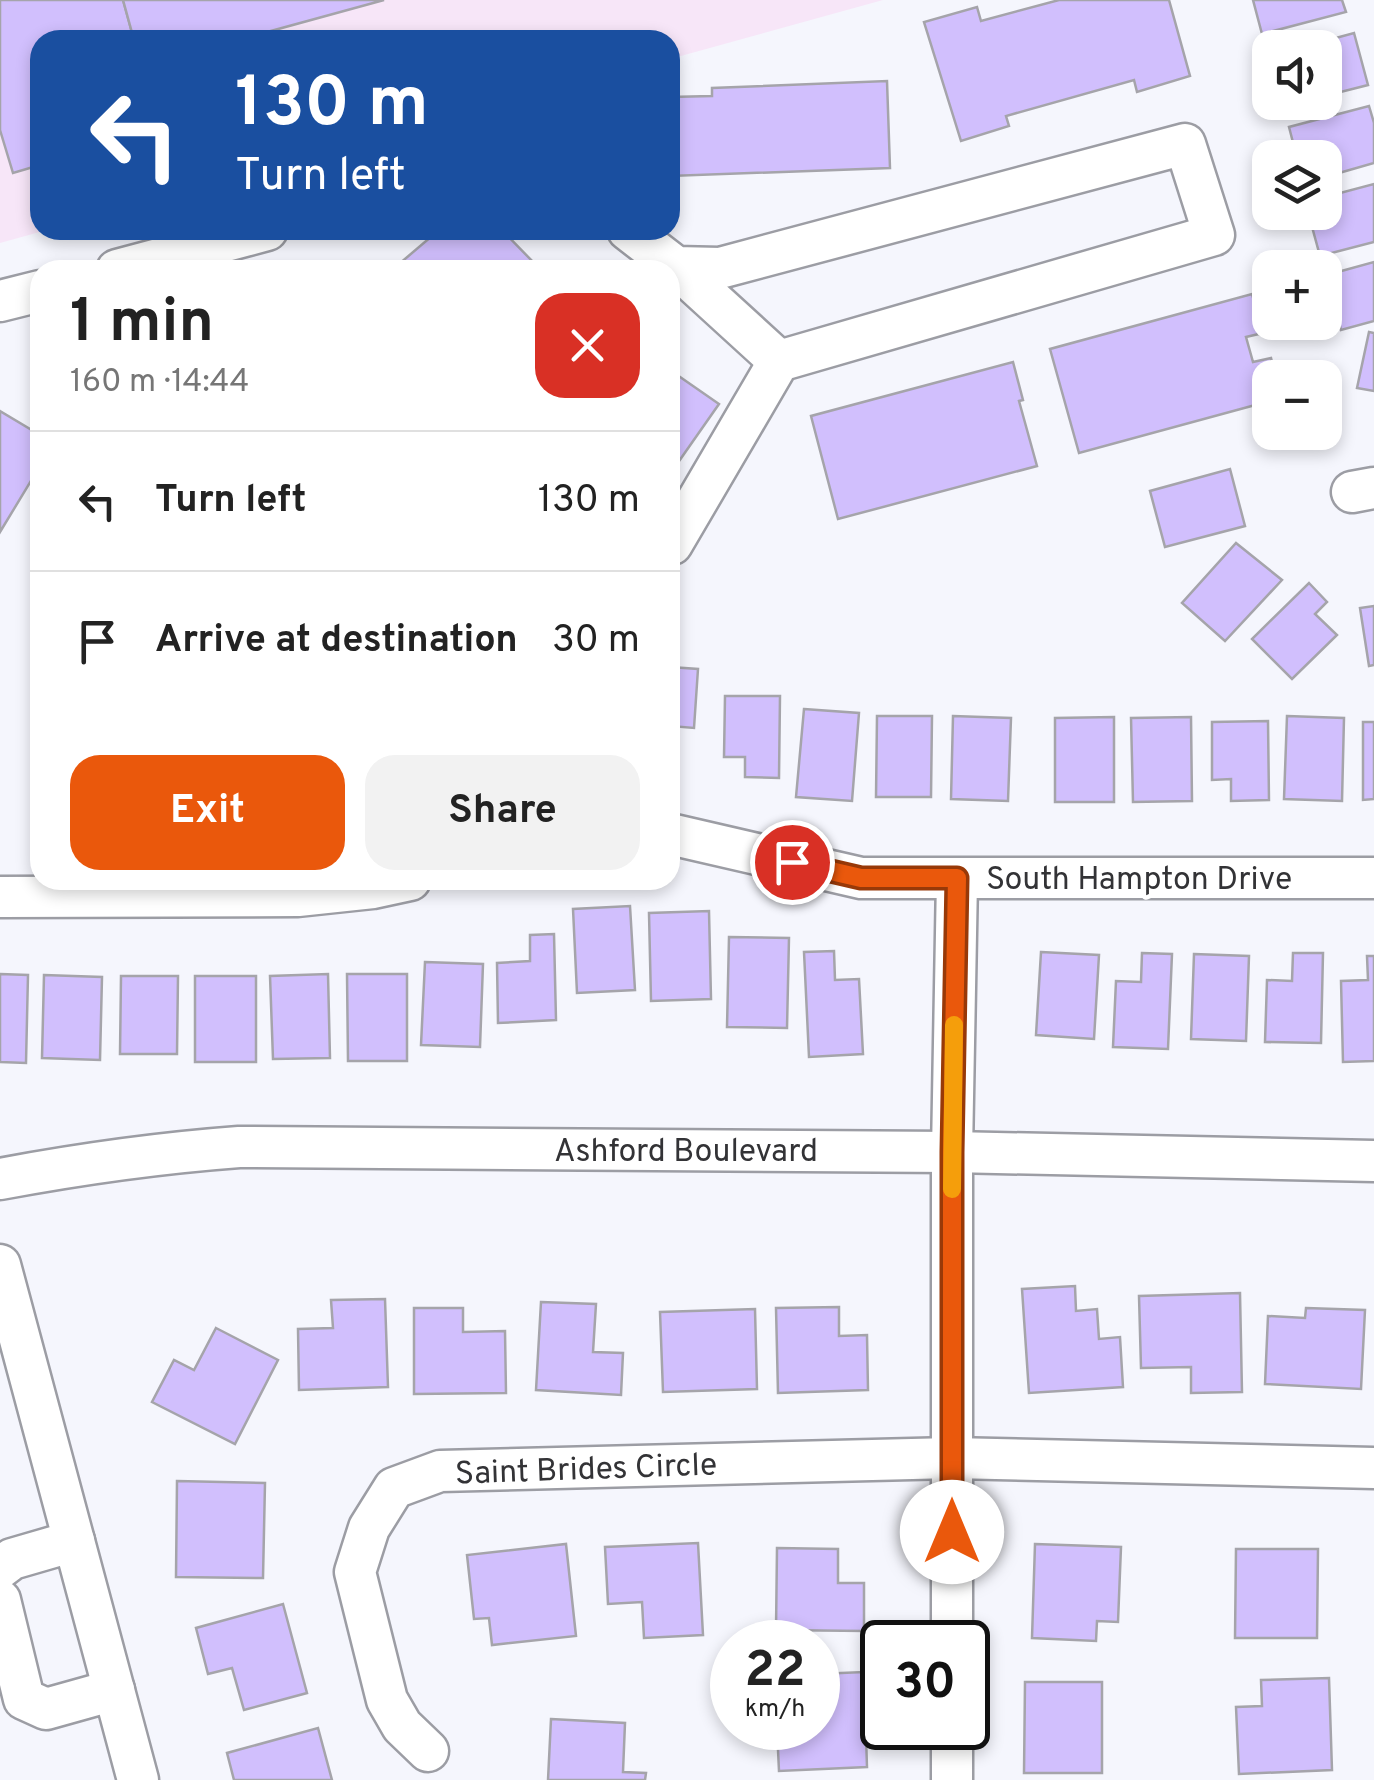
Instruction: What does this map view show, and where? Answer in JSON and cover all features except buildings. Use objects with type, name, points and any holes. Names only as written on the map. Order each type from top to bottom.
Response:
[{"type":"street","points":[[680,267],[720,268],[1185,144],[1214,236],[779,360],[680,530]]},
{"type":"street","points":[[155,260],[230,240]]},
{"type":"street","points":[[641,240],[667,260]]},
{"type":"street","points":[[680,271],[779,360]]},
{"type":"street","points":[[0,302],[30,294]]},
{"type":"street","name":"South Hampton Drive","points":[[680,836],[861,878],[1374,878]]},
{"type":"street","points":[[952,1620],[952,1152],[957,878]]},
{"type":"street","points":[[0,897],[298,896],[354,890]]},
{"type":"street","name":"Ashford Boulevard","points":[[0,1179],[142,1156],[240,1147],[952,1152],[1374,1161]]},
{"type":"street","points":[[0,1265],[138,1780]]},
{"type":"street","name":"Saint Brides Circle","points":[[428,1751],[402,1726],[387,1700],[355,1572],[369,1528],[394,1488],[440,1471],[952,1458],[1374,1468]]},
{"type":"street","points":[[0,1568],[12,1560],[74,1540]]},
{"type":"street","points":[[0,1600],[24,1699],[46,1709],[114,1690]]},
{"type":"street","points":[[952,1750],[952,1780]]},
{"type":"shaded area","points":[[0,0],[883,0],[680,56],[680,30],[30,30],[30,235],[0,243]]},
{"type":"slow traffic","points":[[952,1189],[954,1025]]},
{"type":"route","points":[[792,862],[861,878],[957,878],[952,1532]]}]
